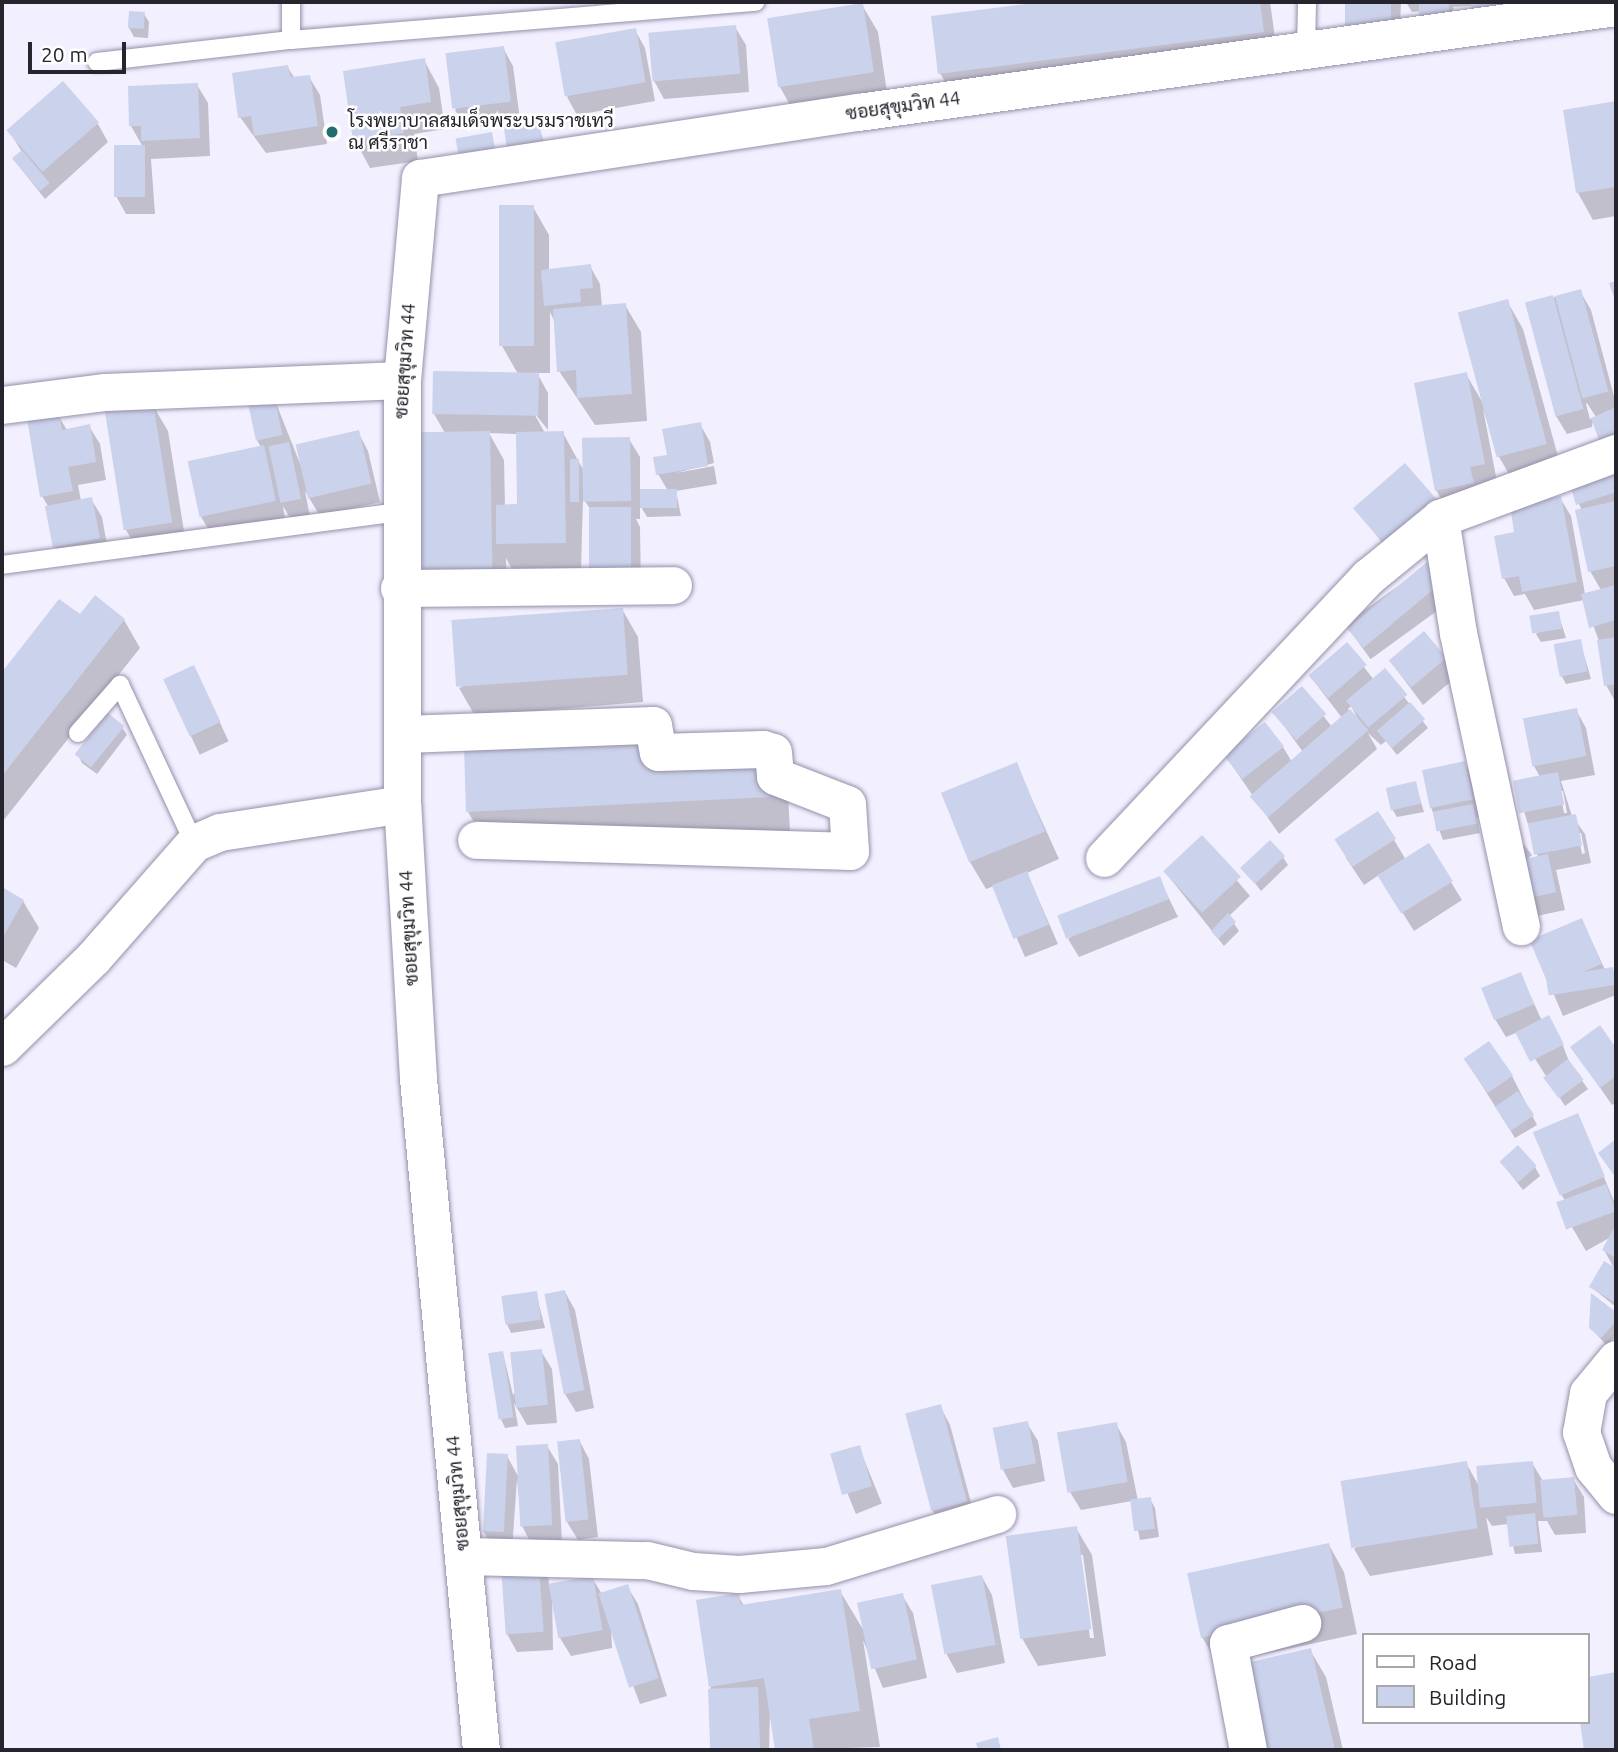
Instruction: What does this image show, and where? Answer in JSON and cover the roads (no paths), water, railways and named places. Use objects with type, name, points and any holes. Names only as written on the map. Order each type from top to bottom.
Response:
[{"type":"street","name":"ซอยสุขุมวิท 44","points":[[481,1750],[418,1077],[402,804],[404,734],[399,512],[402,380],[420,178],[858,111],[1616,7]]},
{"type":"street","points":[[2,405],[105,392],[402,380]]},
{"type":"street","points":[[1104,858],[1368,577],[1440,518],[1616,453]]},
{"type":"street","points":[[1440,518],[1458,633],[1521,926]]},
{"type":"street","points":[[399,588],[673,585]]},
{"type":"street","points":[[404,734],[653,725],[658,752],[763,749],[773,752],[775,776],[848,804],[850,851],[476,840]]},
{"type":"street","points":[[2,1047],[93,958],[194,843],[220,832],[402,804]]},
{"type":"street","points":[[1616,1359],[1588,1393],[1581,1432],[1593,1467],[1616,1495]]},
{"type":"street","points":[[464,1556],[647,1560],[693,1571],[739,1574],[826,1566],[997,1514]]},
{"type":"street","points":[[1248,1750],[1228,1643],[1302,1623]]},
{"type":"lane","points":[[291,2],[291,40]]},
{"type":"lane","points":[[97,62],[291,40],[755,2]]},
{"type":"lane","points":[[1306,50],[1307,2]]},
{"type":"lane","points":[[2,565],[399,512]]},
{"type":"lane","points":[[78,733],[120,685],[194,843]]},
{"type":"place","name":"โรงพยาบาลสมเด็จพระบรมราชเทวี ณ ศรีราชา","points":[[332,132]]}]
